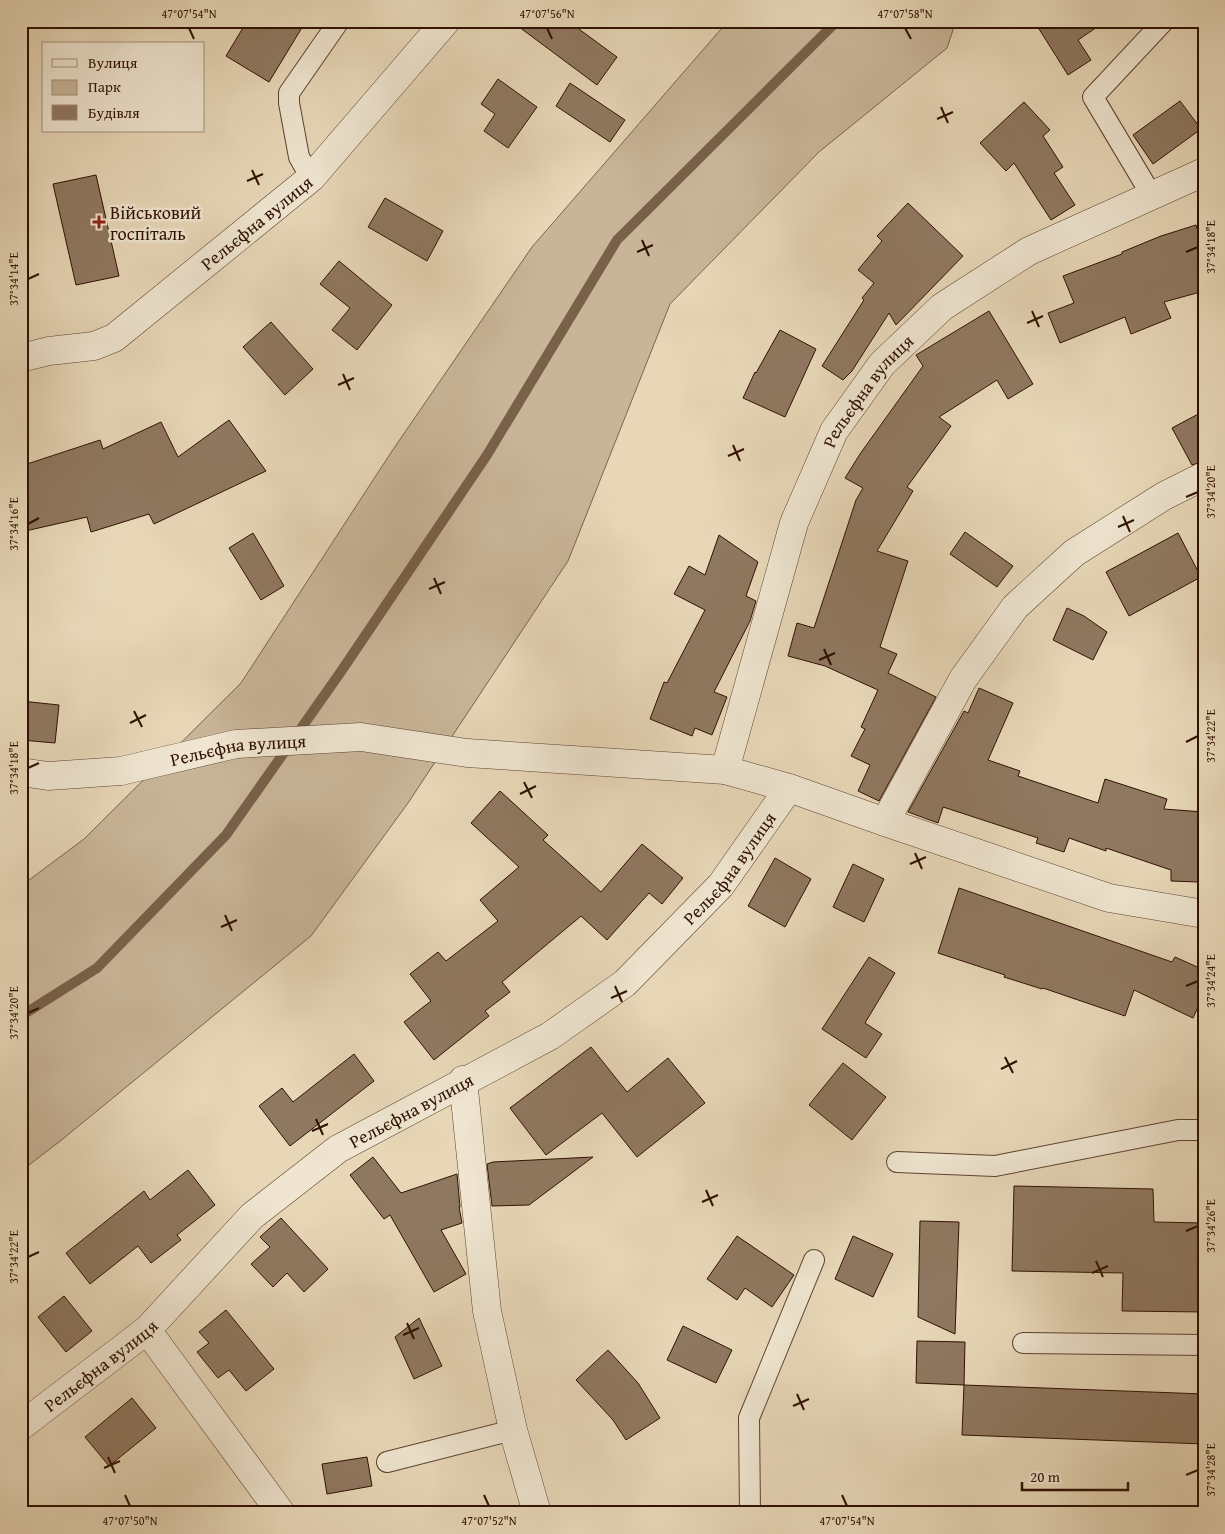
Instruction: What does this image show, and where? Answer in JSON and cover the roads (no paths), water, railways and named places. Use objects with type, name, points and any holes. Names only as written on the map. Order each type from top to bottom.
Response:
[{"type":"street","name":"Рельєфна вулиця","points":[[21,358],[49,351],[94,346],[114,338],[311,178],[446,21]]},
{"type":"street","name":"Рельєфна вулиця","points":[[725,770],[794,523],[834,431],[882,364],[942,307],[1029,252],[1204,172]]},
{"type":"street","points":[[885,822],[963,679],[1015,607],[1074,553],[1164,496],[1204,476]]},
{"type":"street","name":"Рельєфна вулиця","points":[[21,772],[48,776],[121,771],[236,744],[361,737],[467,753],[725,770],[789,788],[1108,898],[1204,914]]},
{"type":"street","name":"Рельєфна вулиця","points":[[21,1426],[146,1330],[252,1216],[338,1148],[463,1080],[550,1036],[625,983],[721,885],[789,788]]},
{"type":"street","points":[[463,1080],[486,1311],[513,1430],[536,1513]]},
{"type":"street","points":[[146,1330],[281,1513]]},
{"type":"lane","points":[[311,178],[299,157],[289,93],[339,21]]},
{"type":"lane","points":[[1152,196],[1094,97],[1164,21]]},
{"type":"lane","points":[[897,1162],[995,1166],[1178,1130],[1204,1130]]},
{"type":"lane","points":[[750,1513],[749,1418],[814,1260]]},
{"type":"lane","points":[[1023,1342],[1204,1345]]},
{"type":"lane","points":[[387,1462],[513,1430]]},
{"type":"waterway","points":[[21,1016],[97,968],[226,835],[340,673],[487,455],[617,240],[833,25]]},
{"type":"place","name":"Військовий госпіталь","points":[[99,222]]}]
